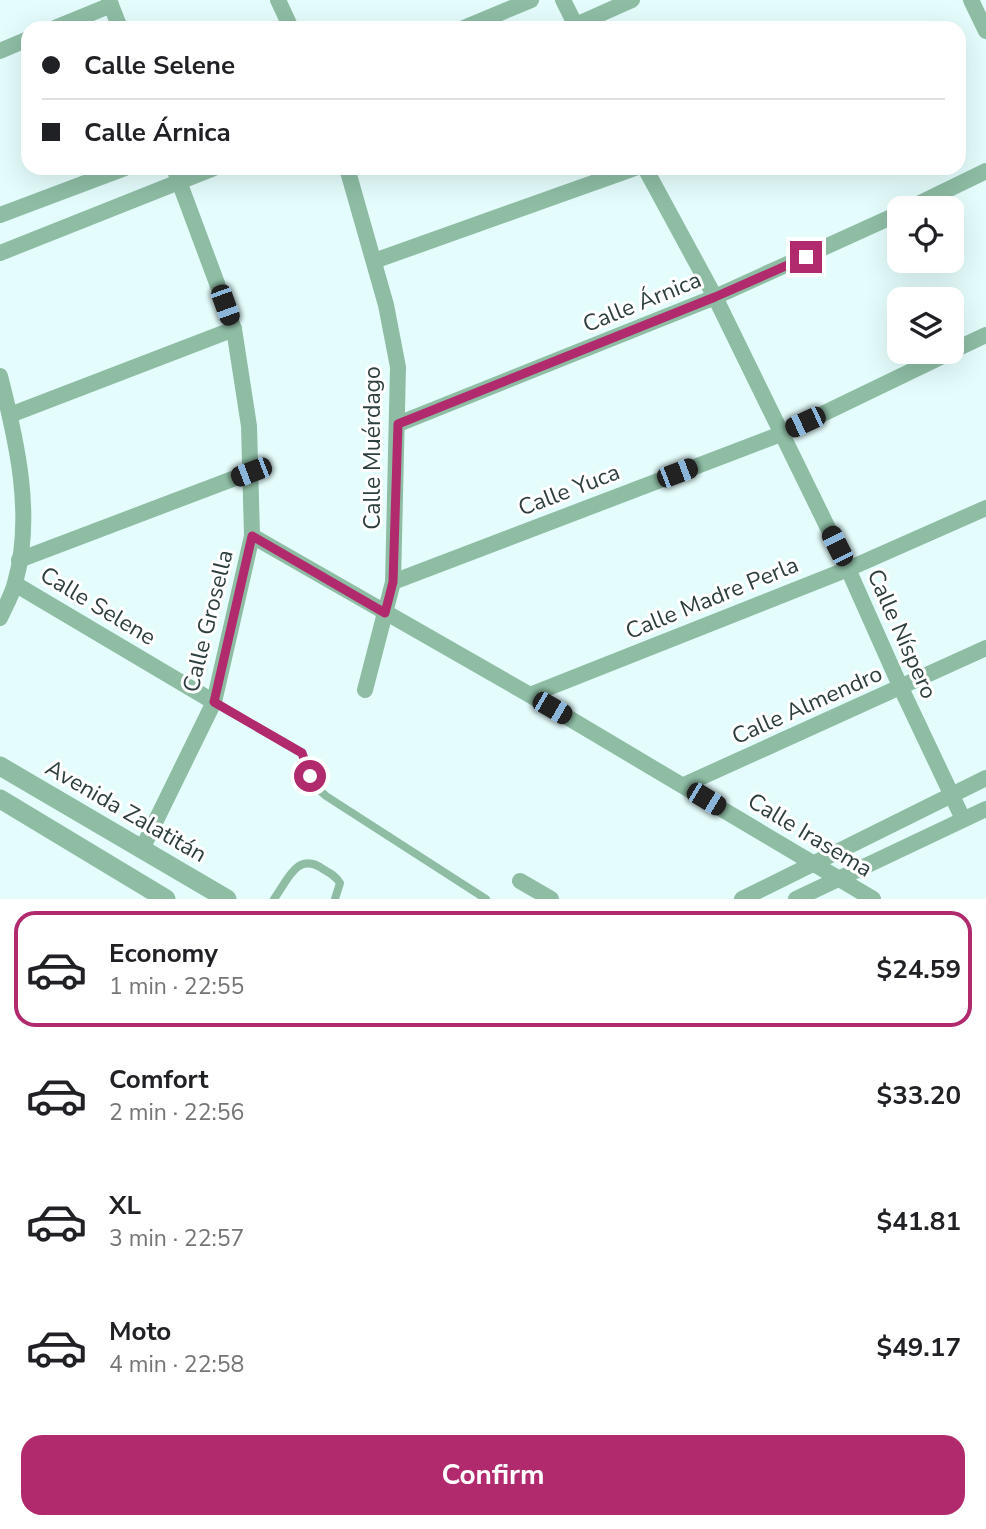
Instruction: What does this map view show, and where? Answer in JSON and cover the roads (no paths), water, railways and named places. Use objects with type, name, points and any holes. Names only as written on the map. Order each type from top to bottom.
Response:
[{"type":"street","points":[[278,0],[288,21]]},
{"type":"street","points":[[481,21],[531,0]]},
{"type":"street","points":[[563,0],[572,21]]},
{"type":"street","points":[[587,21],[632,0]]},
{"type":"street","points":[[70,21],[110,2],[117,21]]},
{"type":"street","points":[[978,6],[986,31]]},
{"type":"street","points":[[0,51],[21,42]]},
{"type":"street","points":[[935,196],[986,171]]},
{"type":"street","points":[[0,215],[106,175]]},
{"type":"street","points":[[0,253],[177,175]]},
{"type":"street","name":"Calle Grosella","points":[[142,849],[214,702],[252,536],[249,426],[234,329],[177,175]]},
{"type":"street","name":"Calle Muérdago","points":[[349,175],[386,305],[398,367],[393,582],[365,690]]},
{"type":"street","points":[[374,261],[615,175]]},
{"type":"street","name":"Calle Níspero","points":[[649,175],[715,297],[848,569],[963,819]]},
{"type":"street","name":"Calle Árnica","points":[[398,424],[715,297],[887,220]]},
{"type":"street","points":[[10,415],[234,329]]},
{"type":"street","name":"Calle Yuca","points":[[964,345],[986,335]]},
{"type":"street","name":"Calle Yuca","points":[[393,582],[781,433],[925,364]]},
{"type":"street","points":[[0,376],[25,500],[15,584],[0,618]]},
{"type":"street","points":[[19,560],[251,472]]},
{"type":"street","name":"Calle Madre Perla","points":[[530,695],[848,569],[986,508]]},
{"type":"street","name":"Calle Irasema","points":[[252,536],[684,785],[873,899]]},
{"type":"street","name":"Calle Selene","points":[[15,584],[214,702]]},
{"type":"street","name":"Calle Almendro","points":[[684,785],[986,648]]},
{"type":"street","name":"Avenida Zalatitán","points":[[0,766],[227,899]]},
{"type":"street","points":[[742,899],[986,778]]},
{"type":"street","points":[[0,799],[166,899]]},
{"type":"street","points":[[796,899],[986,809]]},
{"type":"street","points":[[520,881],[551,899]]},
{"type":"lane","name":"Calle Selene","points":[[214,702],[302,753],[310,776],[326,796],[485,899]]},
{"type":"lane","points":[[274,899],[298,865],[312,862],[337,878],[340,883],[335,899]]}]
